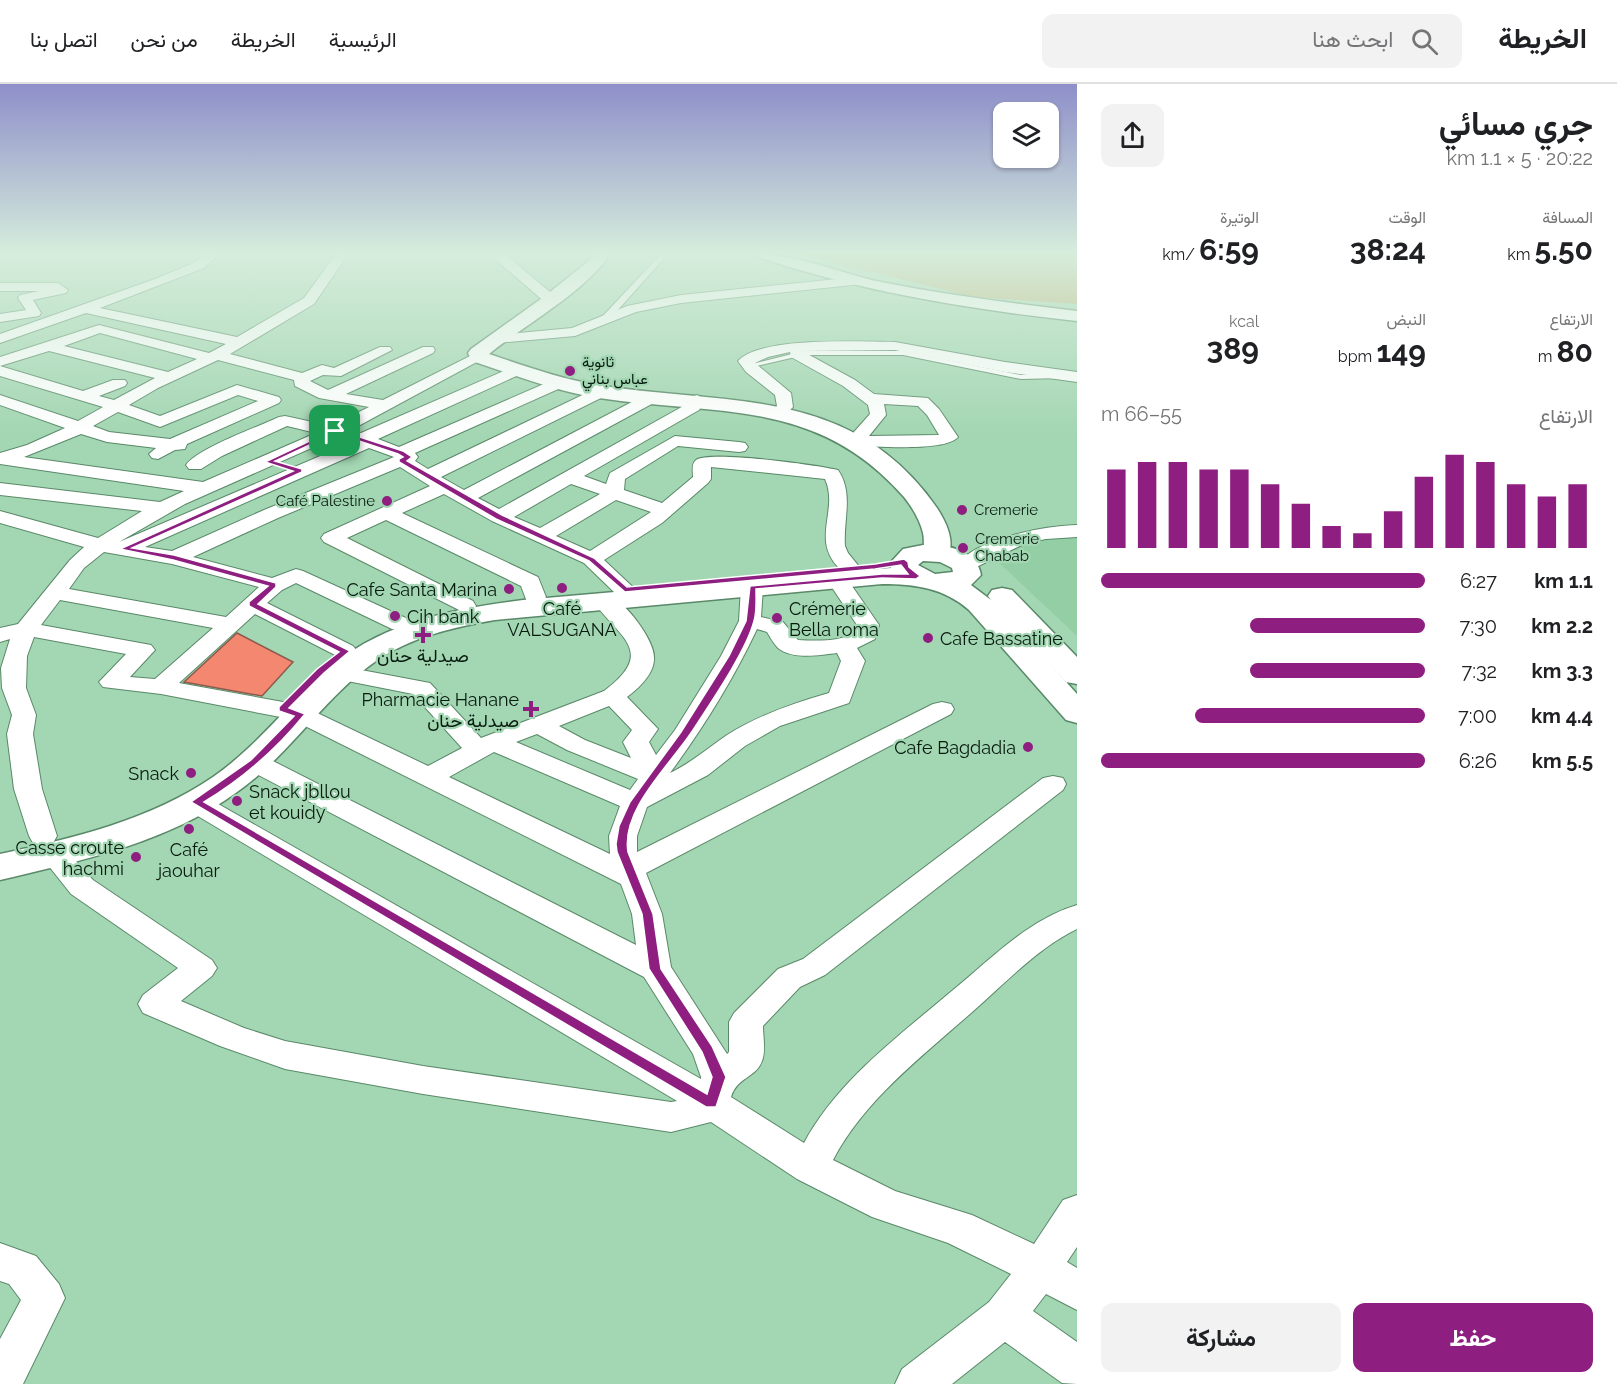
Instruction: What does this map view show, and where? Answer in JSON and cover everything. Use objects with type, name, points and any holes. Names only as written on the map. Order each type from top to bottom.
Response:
[{"type":"main road","points":[[530,315],[478,353],[479,357],[559,383],[601,392],[697,400],[779,412],[808,420],[855,441],[874,454],[898,475],[921,504],[937,530],[937,553],[915,554],[940,571],[979,604],[1077,713]]},
{"type":"main road","points":[[343,662],[425,627],[499,611],[615,595],[845,574],[882,576],[940,571],[1011,605],[1077,675]]},
{"type":"main road","points":[[0,867],[127,813],[183,792],[227,763],[291,712],[369,636],[400,624],[465,606],[535,597],[753,587],[845,574]]},
{"type":"main road","points":[[0,845],[49,846],[146,827],[228,783],[254,762],[291,712]]},
{"type":"street","points":[[0,318],[23,315]]},
{"type":"street","points":[[0,339],[70,315]]},
{"type":"street","points":[[112,315],[239,342]]},
{"type":"street","points":[[0,459],[48,444],[82,427],[286,315]]},
{"type":"street","points":[[496,339],[561,335],[586,329],[618,315]]},
{"type":"street","points":[[0,362],[99,329],[214,356],[305,382],[331,395],[384,405]]},
{"type":"street","points":[[48,346],[209,381],[286,403],[289,408],[343,427],[401,457],[427,477],[463,498],[591,559],[615,595],[639,639],[642,661],[636,676],[613,696],[485,745],[428,777]]},
{"type":"street","points":[[779,412],[785,407],[786,401],[783,393],[748,366],[746,361],[787,348],[895,346],[997,366],[1070,376]]},
{"type":"street","points":[[165,449],[273,400],[322,370],[336,373],[385,350]]},
{"type":"street","points":[[331,395],[428,350]]},
{"type":"street","points":[[796,354],[872,399],[922,401],[933,412],[949,437],[935,441],[855,441]]},
{"type":"street","points":[[479,357],[343,427],[269,462],[170,504],[100,545],[77,564],[26,629],[15,656],[13,668],[12,720],[20,734],[28,789],[49,846],[82,887],[201,968],[155,1004],[232,1037],[285,1055],[423,1080],[671,1117],[698,1112],[715,1090],[746,1059],[746,1022],[789,978],[814,967],[1053,784]]},
{"type":"street","points":[[6,373],[38,366]]},
{"type":"street","points":[[124,549],[518,370]]},
{"type":"street","points":[[6,373],[117,406],[160,422]]},
{"type":"street","points":[[39,383],[63,375]]},
{"type":"street","points":[[84,396],[119,383]]},
{"type":"street","points":[[174,558],[401,457],[559,383]]},
{"type":"street","points":[[123,438],[237,390]]},
{"type":"street","points":[[427,477],[601,392]]},
{"type":"street","points":[[463,498],[653,396]]},
{"type":"street","points":[[855,441],[878,415],[878,409],[872,399]]},
{"type":"street","points":[[0,400],[107,437],[123,438],[165,449],[216,452],[269,462],[299,471]]},
{"type":"street","points":[[499,517],[693,406],[697,400]]},
{"type":"street","points":[[195,465],[216,452],[285,421],[343,427]]},
{"type":"street","points":[[615,494],[616,477],[675,441],[763,449],[762,465]]},
{"type":"street","points":[[0,459],[206,488]]},
{"type":"street","points":[[591,559],[665,511],[702,479],[702,465],[705,463],[762,465],[832,474],[839,504],[835,543],[845,574],[866,620],[868,629],[864,638],[844,645],[793,647],[786,643],[775,627],[750,621]]},
{"type":"street","points":[[569,477],[665,511]]},
{"type":"street","points":[[444,487],[331,538],[465,606]]},
{"type":"street","points":[[0,489],[170,504],[207,511]]},
{"type":"street","points":[[541,536],[615,494]]},
{"type":"street","points":[[386,513],[530,582],[535,597]]},
{"type":"street","points":[[1,521],[100,545],[174,558],[274,585]]},
{"type":"street","points":[[940,571],[1023,536],[1052,531],[1077,531]]},
{"type":"street","points":[[161,687],[228,624],[274,585],[296,574],[400,624]]},
{"type":"street","points":[[715,1090],[708,1050],[655,969],[647,914],[621,844],[625,826],[635,802],[712,693],[750,621],[753,587]]},
{"type":"street","points":[[55,593],[228,624]]},
{"type":"street","points":[[252,604],[343,662],[421,688],[485,745],[635,802],[699,769],[736,741],[771,722],[808,707],[840,698],[853,661],[844,645]]},
{"type":"street","points":[[0,635],[26,629],[143,650],[111,682],[161,687],[291,712],[632,874]]},
{"type":"street","points":[[613,696],[645,729],[636,742],[654,776]]},
{"type":"street","points":[[632,874],[942,708]]},
{"type":"street","points":[[537,724],[576,745],[654,776]]},
{"type":"street","points":[[254,762],[655,969]]},
{"type":"street","points":[[196,802],[715,1090],[810,1167],[886,1204],[958,1227],[1041,1268],[1077,1290]]},
{"type":"street","points":[[810,1167],[827,1135],[876,1076],[1028,945],[1058,925],[1077,916]]},
{"type":"street","points":[[918,1384],[1004,1316],[1041,1268],[1077,1212]]},
{"type":"street","points":[[0,1262],[22,1269],[44,1298],[0,1384]]},
{"type":"street","points":[[1004,1316],[1077,1368]]},
{"type":"lane","points":[[604,320],[609,315]]},
{"type":"lane","points":[[748,366],[796,354],[903,353],[1021,377],[1070,376]]},
{"type":"shaded area","points":[[1055,536],[1077,536],[1077,636],[995,559],[1021,545]]},
{"type":"building","points":[[237,633],[293,662],[262,696],[184,682]]},
{"type":"place","name":"ثانوية عباس بناني","points":[[570,371]]},
{"type":"place","name":"Café Palestine","points":[[387,501]]},
{"type":"place","name":"Cremerie","points":[[962,510]]},
{"type":"place","name":"Cremerie Chabab","points":[[963,548]]},
{"type":"place","name":"Café VALSUGANA","points":[[562,588]]},
{"type":"place","name":"Cafe Santa Marina","points":[[509,589]]},
{"type":"place","name":"Cih bank","points":[[395,616]]},
{"type":"place","name":"Crémerie Bella roma","points":[[777,618]]},
{"type":"place","name":"صيدلية حنان","points":[[423,635]]},
{"type":"place","name":"Cafe Bassatine","points":[[928,638]]},
{"type":"place","name":"Pharmacie Hanane صيدلية حنان","points":[[531,709]]},
{"type":"place","name":"Cafe Bagdadia","points":[[1028,747]]},
{"type":"place","name":"Snack","points":[[191,773]]},
{"type":"place","name":"Snack jbllou et kouidy","points":[[237,801]]},
{"type":"place","name":"Café jaouhar","points":[[189,829]]},
{"type":"place","name":"Casse croute hachmi","points":[[136,857]]},
{"type":"route","points":[[335,431],[409,457],[402,460],[463,498],[572,552],[591,559],[625,590],[875,567],[904,562],[905,568],[916,576],[882,576],[753,587],[750,621],[733,656],[686,733],[635,802],[625,826],[621,844],[647,914],[655,969],[708,1050],[719,1077],[711,1103],[196,802],[228,783],[254,762],[300,714],[283,709],[345,651],[252,604],[274,585],[174,558],[124,549],[299,471],[269,462],[335,431]]}]
